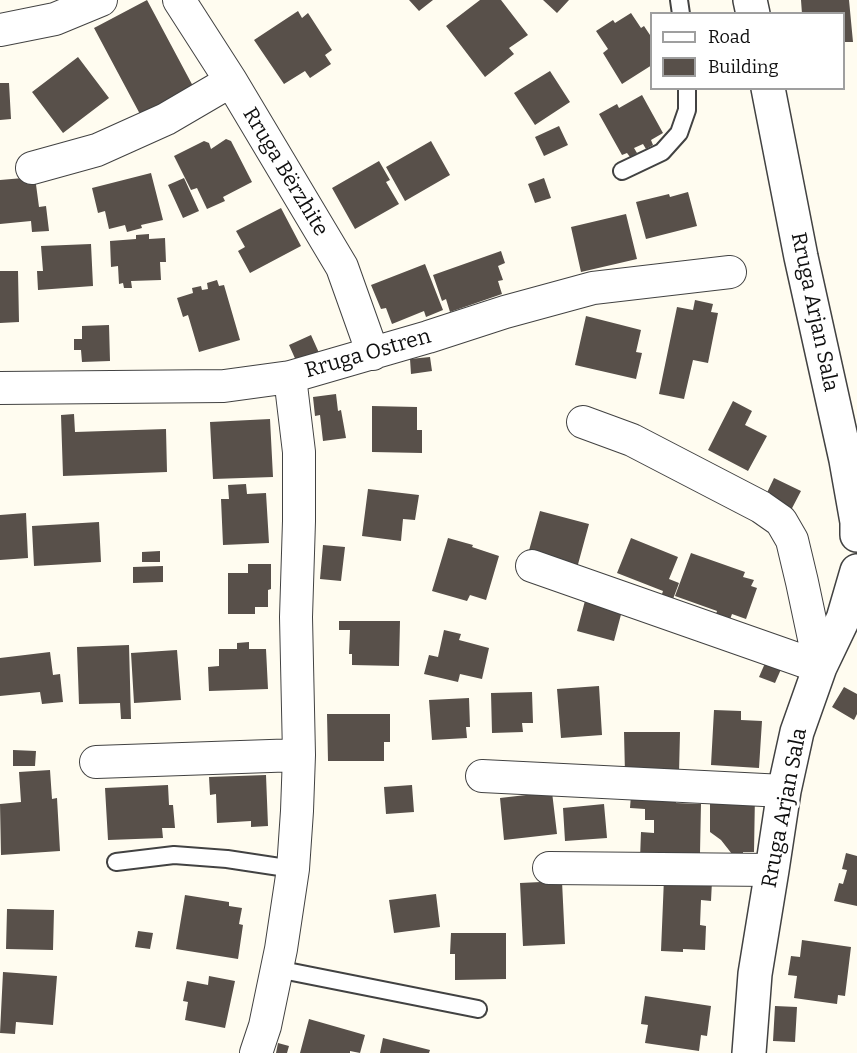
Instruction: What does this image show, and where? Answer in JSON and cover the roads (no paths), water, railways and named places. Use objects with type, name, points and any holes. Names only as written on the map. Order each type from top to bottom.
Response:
[{"type":"street","points":[[0,30],[55,19],[101,0]]},
{"type":"street","name":"Rruga Bërzhite","points":[[179,0],[231,81],[342,267],[372,354]]},
{"type":"street","points":[[32,168],[97,150],[136,133],[166,119],[231,81]]},
{"type":"street","name":"Rruga Arjan Sala","points":[[768,90],[801,257],[846,460],[857,535]]},
{"type":"street","name":"Rruga Ostren","points":[[0,388],[224,386],[290,377],[593,288],[730,272]]},
{"type":"street","points":[[256,1053],[265,1026],[277,969],[293,869],[299,755],[296,617],[299,452],[290,377]]},
{"type":"street","points":[[583,422],[632,440],[761,507],[781,521],[792,540],[820,667]]},
{"type":"street","points":[[532,566],[820,667]]},
{"type":"street","name":"Rruga Arjan Sala","points":[[749,1053],[755,974],[784,791],[797,732],[820,667],[850,620],[857,572]]},
{"type":"street","points":[[96,762],[299,755]]},
{"type":"street","points":[[482,776],[784,791]]},
{"type":"street","points":[[549,868],[772,870]]},
{"type":"lane","points":[[622,171],[662,152],[679,133],[687,110],[687,90]]},
{"type":"lane","points":[[116,862],[174,855],[226,859],[293,869]]},
{"type":"lane","points":[[277,969],[478,1009]]}]
